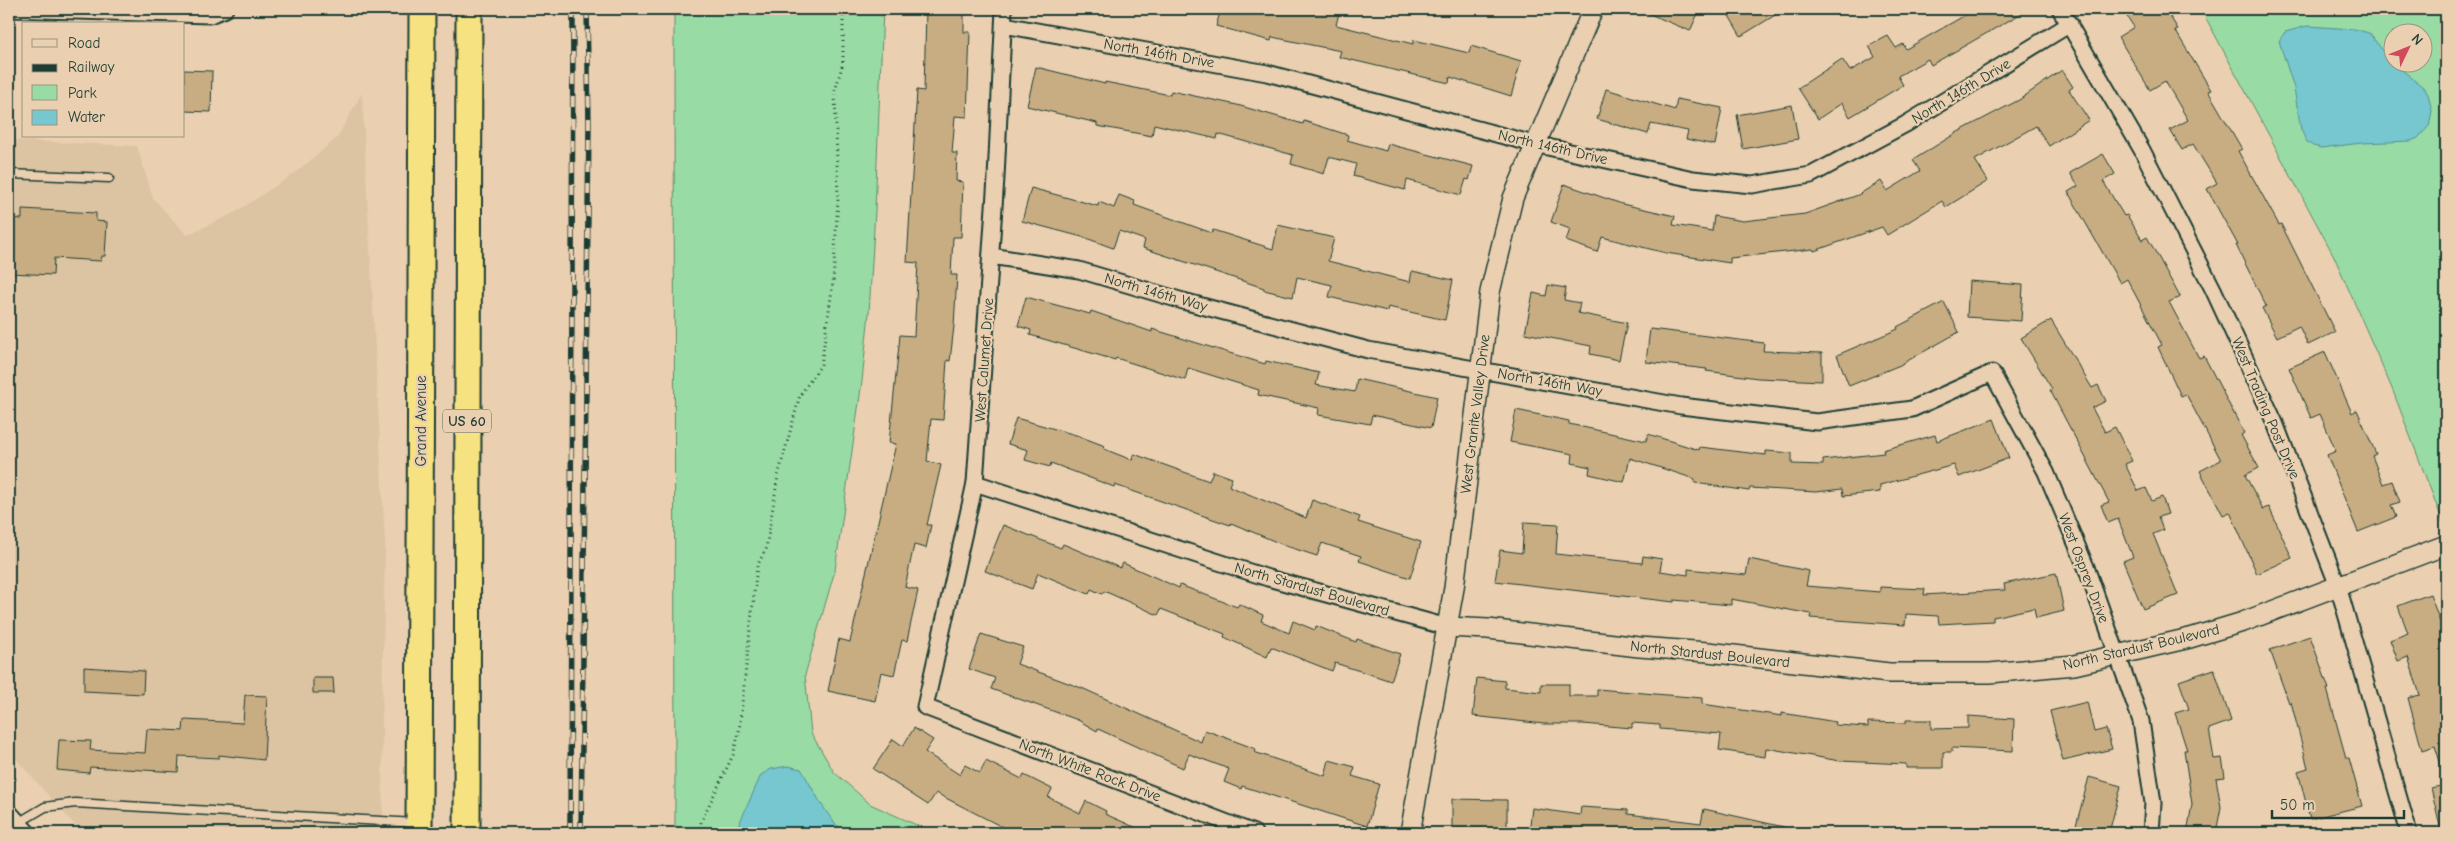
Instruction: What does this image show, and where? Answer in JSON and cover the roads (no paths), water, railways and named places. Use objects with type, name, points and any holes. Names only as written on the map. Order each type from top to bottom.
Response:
[{"type":"highway","name":"Grand Avenue","points":[[419,828],[422,9]]},
{"type":"highway","name":"US 60","points":[[467,833],[469,9]]},
{"type":"street","points":[[9,9],[210,15],[225,10]]},
{"type":"street","name":"West Calumet Drive","points":[[925,706],[975,483],[991,256],[1004,9]]},
{"type":"street","name":"West Granite Valley Drive","points":[[1410,833],[1454,588],[1490,292],[1512,198],[1593,9]]},
{"type":"street","name":"West Trading Post Drive","points":[[2060,9],[2142,150],[2212,289],[2275,423],[2338,586],[2392,766],[2409,833]]},
{"type":"street","name":"North 146th Drive","points":[[1004,25],[1267,73],[1534,144],[1693,179],[1752,185],[1780,182],[1811,175],[1906,124],[2070,24]]},
{"type":"street","name":"North 146th Way","points":[[991,256],[1079,270],[1183,301],[1368,350],[1681,406],[1817,422],[1912,409],[1992,372]]},
{"type":"street","name":"West Osprey Drive","points":[[1992,372],[2046,472],[2086,566],[2141,721],[2153,803],[2151,833]]},
{"type":"street","name":"North Stardust Boulevard","points":[[975,483],[1268,578],[1447,627],[1488,629],[1639,647],[1708,652],[1889,672],[1990,673],[2074,665],[2118,655],[2190,638],[2243,622],[2446,544]]},
{"type":"street","name":"North White Rock Drive","points":[[925,706],[1254,833]]},
{"type":"lane","points":[[9,174],[109,178]]},
{"type":"lane","points":[[18,823],[46,807],[75,803],[419,828]]},
{"type":"water","points":[[2307,26],[2354,29],[2369,33],[2382,49],[2382,72],[2404,72],[2423,87],[2428,94],[2432,111],[2429,126],[2418,138],[2411,141],[2362,143],[2321,148],[2313,146],[2307,142],[2301,130],[2294,88],[2279,41],[2285,32]]},
{"type":"water","points":[[788,766],[801,769],[822,806],[842,830],[849,833],[735,833],[761,775],[771,769]]},
{"type":"waterway","points":[[9,774],[14,779]]},
{"type":"railway","points":[[570,833],[573,9]]},
{"type":"railway","points":[[581,833],[589,124],[587,9]]}]
